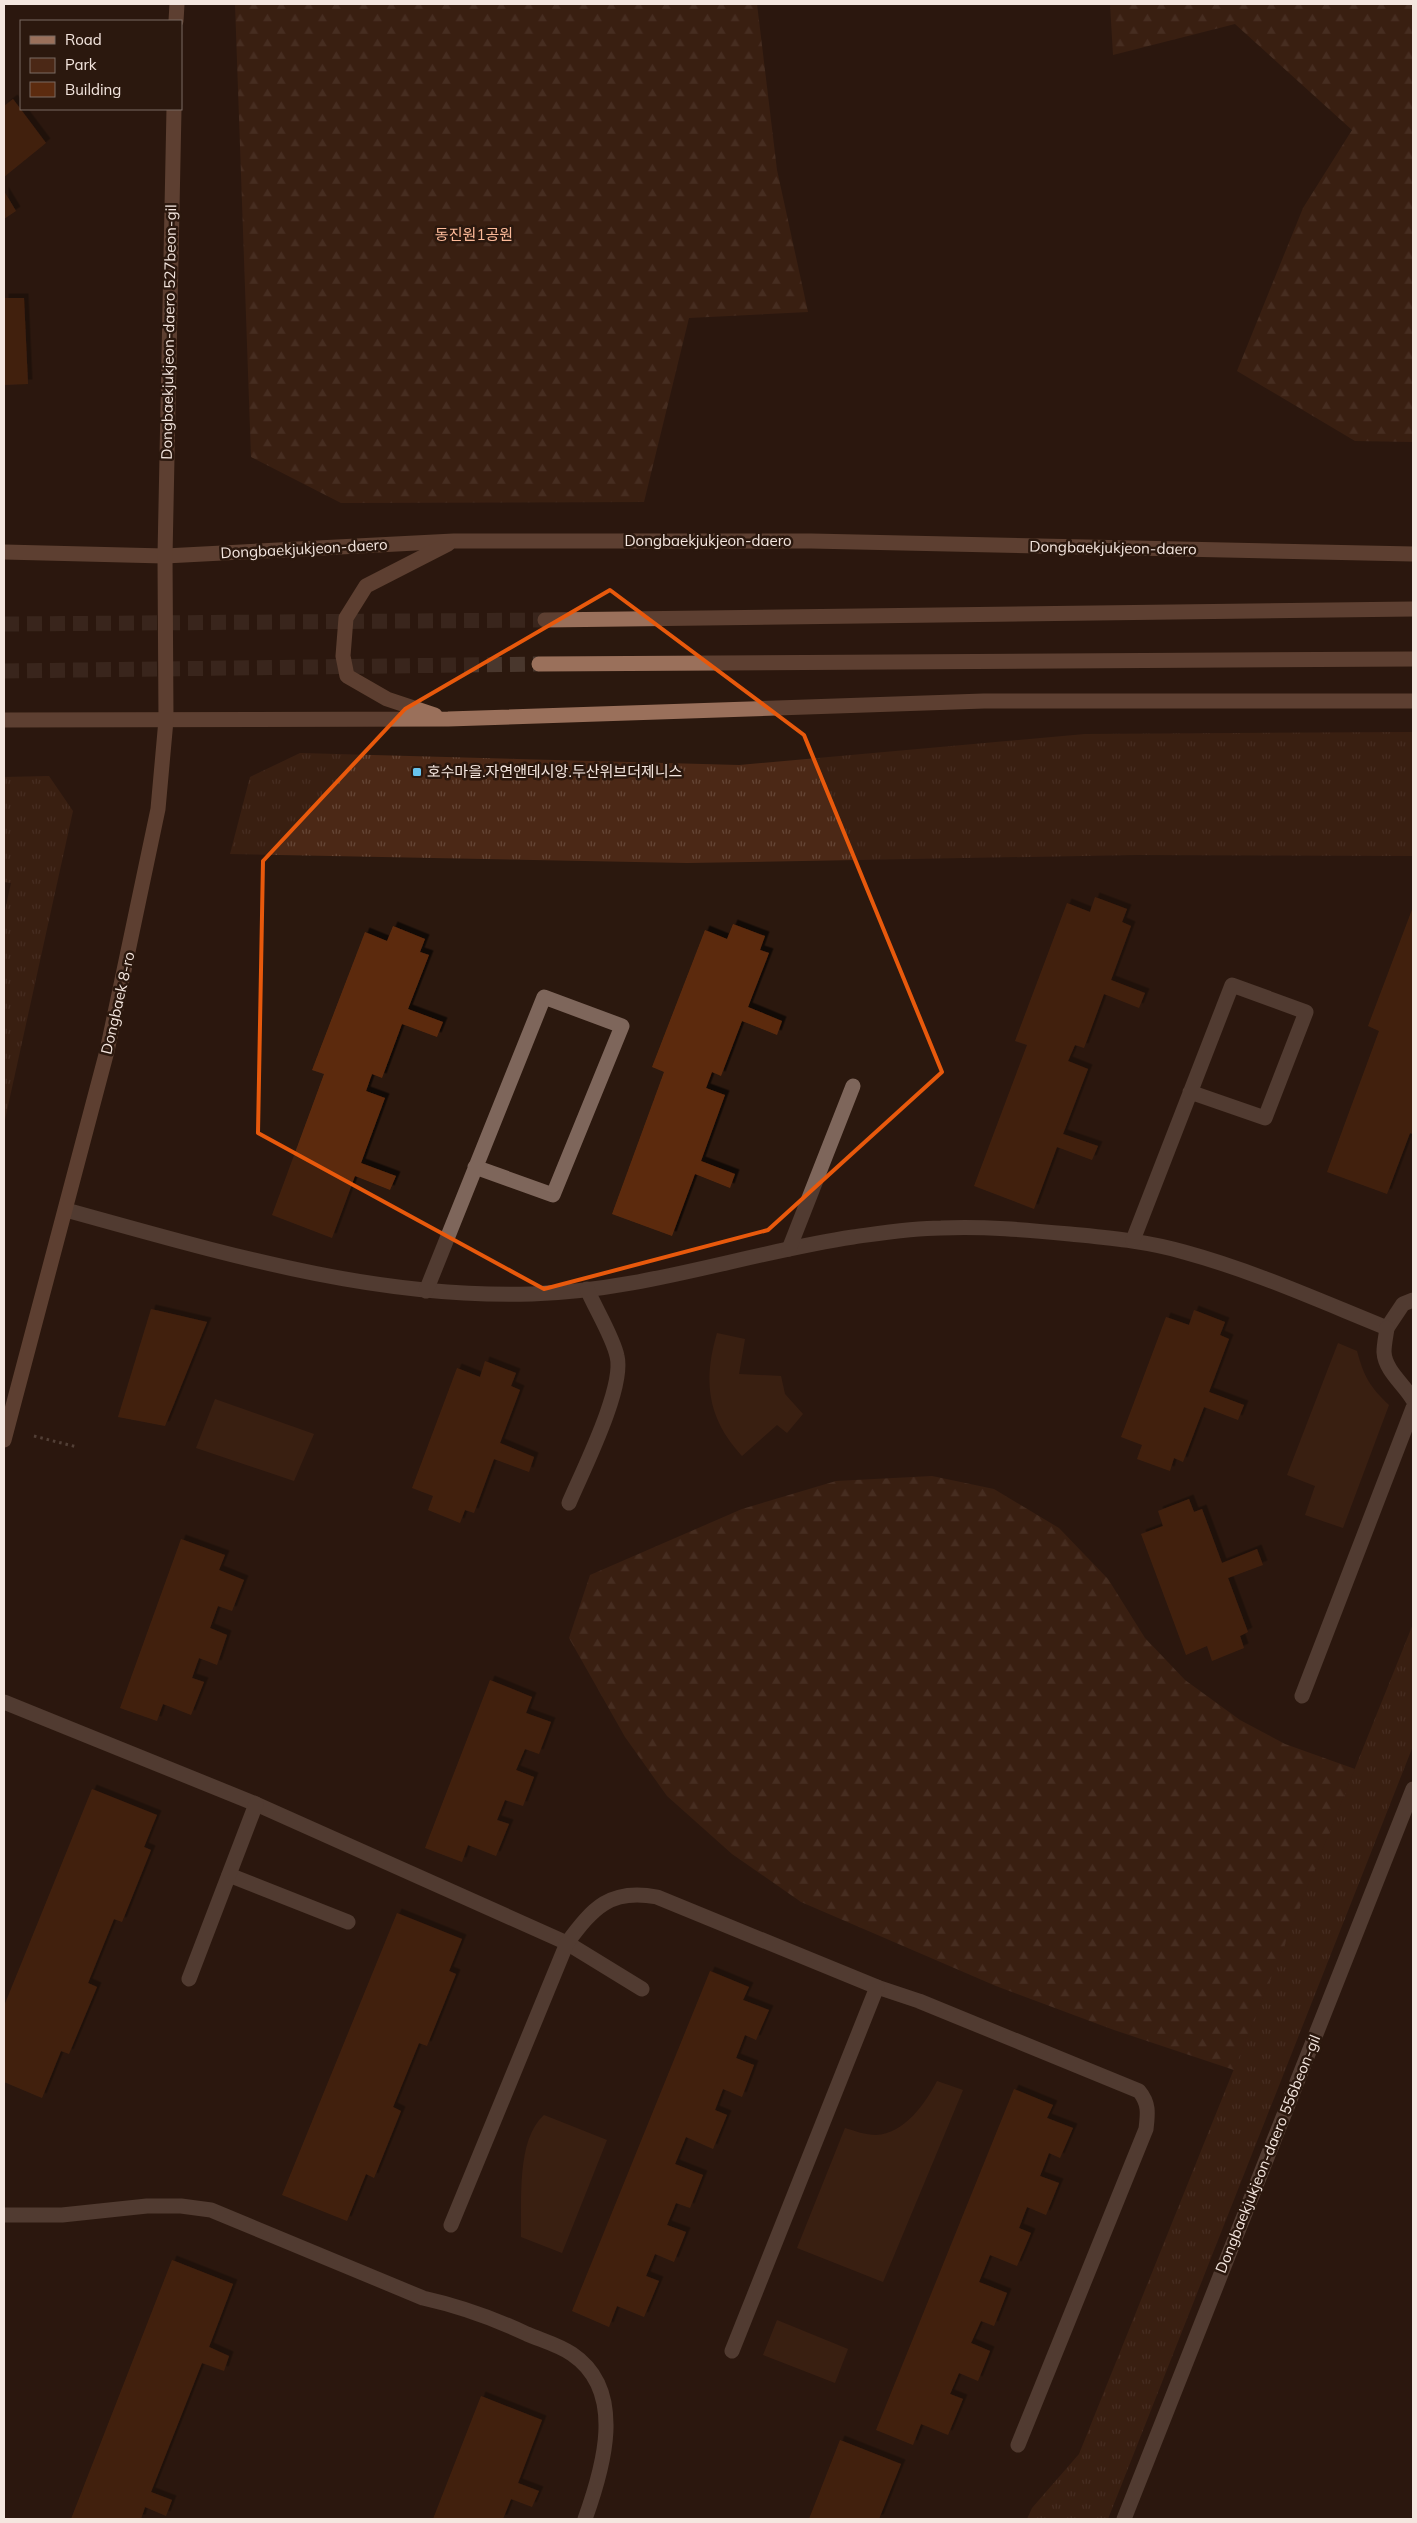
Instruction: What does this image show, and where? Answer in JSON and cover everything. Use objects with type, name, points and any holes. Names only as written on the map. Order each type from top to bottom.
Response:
[{"type":"main road","points":[[176,20],[177,4]]},
{"type":"main road","name":"Dongbaekjukjeon-daero 527beon-gil","points":[[165,556],[174,110]]},
{"type":"main road","points":[[448,719],[387,699],[347,676],[343,656],[346,618],[366,586],[454,541]]},
{"type":"main road","name":"Dongbaekjukjeon-daero","points":[[4,552],[165,556],[454,541],[811,541],[1413,554]]},
{"type":"main road","name":"Dongbaek 8-ro","points":[[5,1434],[107,1051],[141,899],[158,808],[166,720],[165,556]]},
{"type":"main road","points":[[545,620],[1413,609]]},
{"type":"main road","points":[[539,664],[1413,659]]},
{"type":"main road","points":[[4,720],[448,719],[984,701],[1413,701]]},
{"type":"street","points":[[1133,1240],[1190,1092],[1232,985],[1306,1012],[1265,1118],[1190,1092]]},
{"type":"street","points":[[426,1290],[475,1167],[544,996],[622,1026],[553,1195],[475,1167]]},
{"type":"street","points":[[789,1248],[853,1086]]},
{"type":"street","points":[[66,1210],[266,1264],[385,1287],[534,1294],[651,1281],[789,1248],[853,1238],[939,1228],[1036,1231],[1133,1240],[1182,1252],[1240,1269],[1388,1328]]},
{"type":"street","points":[[569,1503],[615,1392],[619,1372],[617,1355],[587,1289]]},
{"type":"street","points":[[1413,1300],[1403,1304],[1388,1328],[1384,1354],[1394,1375],[1408,1389],[1413,1400]]},
{"type":"street","points":[[1302,1696],[1413,1408]]},
{"type":"street","points":[[4,1702],[256,1804],[567,1943],[642,1989]]},
{"type":"street","name":"Dongbaekjukjeon-daero 556beon-gil","points":[[1124,2519],[1413,1788]]},
{"type":"street","points":[[189,1979],[256,1804]]},
{"type":"street","points":[[229,1875],[348,1922]]},
{"type":"street","points":[[452,2225],[567,1943],[586,1916],[608,1900],[636,1893],[657,1897],[877,1988],[919,2001],[1140,2091],[1146,2100],[1149,2112],[1146,2128],[1018,2445]]},
{"type":"street","points":[[732,2351],[877,1988]]},
{"type":"street","points":[[4,2215],[62,2216],[147,2206],[181,2206],[211,2210],[423,2298],[465,2308],[572,2354],[589,2369],[596,2383],[606,2418],[603,2465],[585,2519]]},
{"type":"path","points":[[5,1434],[77,1447]]},
{"type":"highlighted area","points":[[610,590],[804,735],[942,1072],[768,1230],[544,1289],[258,1133],[263,861],[405,709]]},
{"type":"green space","name":"동진원1공원","points":[[235,4],[757,4],[777,170],[808,312],[689,318],[644,502],[341,503],[251,457]]},
{"type":"green space","points":[[1110,4],[1413,4],[1413,442],[1355,441],[1237,371],[1303,208],[1352,130],[1235,24],[1113,55]]},
{"type":"green space","points":[[1413,732],[1413,856],[1135,855],[687,863],[230,854],[250,777],[300,753],[739,765],[1085,734]]},
{"type":"green space","points":[[49,776],[73,811],[4,1124],[4,915],[11,883],[4,882],[4,777]]},
{"type":"green space","points":[[717,1333],[745,1339],[739,1374],[781,1376],[785,1394],[803,1414],[787,1433],[777,1425],[742,1456],[721,1428],[711,1398],[710,1367]]},
{"type":"green space","points":[[1338,1343],[1357,1351],[1362,1368],[1369,1381],[1377,1393],[1389,1405],[1343,1528],[1305,1515],[1315,1486],[1287,1475]]},
{"type":"green space","points":[[215,1399],[314,1434],[294,1481],[196,1448]]},
{"type":"green space","points":[[932,1476],[994,1489],[1059,1528],[1108,1579],[1145,1638],[1185,1680],[1240,1720],[1285,1744],[1355,1769],[1234,2070],[1114,2030],[996,1986],[801,1902],[732,1854],[667,1796],[625,1737],[569,1638],[590,1575],[742,1509],[836,1481]]},
{"type":"green space","points":[[1413,1624],[1413,1746],[1108,2519],[1027,2519],[1032,2508],[1079,2454]]},
{"type":"green space","points":[[937,2081],[963,2090],[883,2282],[797,2248],[845,2128],[864,2134],[876,2135],[896,2129],[913,2116],[927,2099]]},
{"type":"green space","points":[[544,2115],[607,2140],[562,2253],[521,2237],[521,2189],[525,2155],[535,2126]]},
{"type":"green space","points":[[777,2320],[848,2349],[835,2383],[763,2355]]},
{"type":"building","points":[[13,99],[46,143],[4,177],[4,106]]},
{"type":"building","points":[[4,191],[16,211],[4,219]]},
{"type":"building","points":[[4,298],[24,298],[28,384],[4,385]]},
{"type":"building","points":[[1095,897],[1127,909],[1122,922],[1131,926],[1111,980],[1145,993],[1139,1008],[1104,994],[1084,1048],[1075,1045],[1068,1061],[1088,1069],[1063,1134],[1098,1146],[1092,1160],[1057,1147],[1034,1209],[974,1186],[1027,1045],[1015,1041],[1067,903],[1090,912]]},
{"type":"building","points":[[1413,907],[1413,1134],[1410,1133],[1387,1194],[1327,1172],[1379,1031],[1368,1026]]},
{"type":"building","points":[[733,924],[765,936],[760,950],[769,953],[748,1007],[782,1021],[777,1035],[742,1021],[721,1076],[712,1072],[706,1088],[725,1095],[701,1161],[735,1174],[730,1188],[695,1174],[672,1236],[612,1214],[664,1072],[652,1067],[705,930],[727,939]]},
{"type":"building","points":[[393,926],[425,939],[420,952],[429,955],[408,1009],[443,1022],[437,1037],[402,1024],[382,1078],[372,1074],[366,1091],[385,1098],[361,1163],[396,1176],[390,1190],[355,1176],[332,1238],[272,1215],[324,1074],[312,1070],[365,932],[387,941]]},
{"type":"building","points":[[151,1309],[207,1322],[165,1426],[118,1417]]},
{"type":"building","points":[[1194,1310],[1225,1322],[1220,1335],[1229,1339],[1209,1392],[1244,1405],[1238,1420],[1204,1407],[1183,1462],[1174,1458],[1170,1471],[1137,1459],[1142,1445],[1121,1437],[1166,1317],[1189,1325]]},
{"type":"building","points":[[485,1361],[516,1373],[511,1386],[520,1390],[500,1443],[534,1457],[529,1472],[494,1459],[474,1513],[465,1510],[460,1523],[428,1510],[433,1496],[412,1488],[457,1368],[480,1377]]},
{"type":"building","points":[[1189,1499],[1194,1512],[1202,1509],[1222,1563],[1257,1549],[1263,1565],[1228,1578],[1248,1632],[1240,1636],[1244,1648],[1212,1661],[1207,1646],[1186,1655],[1141,1534],[1163,1526],[1158,1511]]},
{"type":"building","points":[[181,1539],[225,1555],[219,1570],[244,1580],[232,1611],[218,1606],[210,1628],[227,1635],[217,1665],[199,1658],[192,1678],[204,1682],[191,1715],[163,1704],[157,1721],[120,1708]]},
{"type":"building","points":[[490,1680],[532,1697],[526,1713],[551,1722],[539,1754],[525,1749],[516,1770],[534,1777],[523,1806],[505,1800],[497,1820],[509,1824],[496,1856],[468,1845],[462,1862],[425,1848]]},
{"type":"building","points":[[92,1789],[157,1815],[144,1847],[151,1850],[122,1922],[114,1919],[88,1983],[97,1987],[69,2054],[61,2051],[42,2098],[4,2082],[4,2006]]},
{"type":"building","points":[[397,1913],[462,1939],[449,1971],[456,1974],[427,2046],[419,2043],[393,2107],[401,2111],[374,2178],[366,2174],[347,2221],[282,2195]]},
{"type":"building","points":[[710,1971],[749,1987],[743,2000],[769,2010],[756,2040],[745,2035],[736,2058],[754,2065],[742,2097],[723,2089],[715,2110],[727,2115],[713,2149],[686,2137],[675,2164],[703,2175],[690,2208],[676,2203],[667,2225],[686,2232],[674,2262],[655,2254],[646,2276],[659,2281],[644,2317],[617,2306],[609,2327],[572,2311]]},
{"type":"building","points":[[1014,2089],[1053,2105],[1047,2118],[1073,2128],[1060,2158],[1049,2153],[1040,2176],[1059,2183],[1046,2215],[1027,2207],[1019,2228],[1031,2233],[1017,2266],[990,2255],[979,2282],[1007,2293],[994,2326],[981,2321],[971,2343],[990,2351],[978,2381],[959,2373],[950,2394],[963,2399],[948,2435],[921,2424],[913,2445],[876,2430]]},
{"type":"building","points":[[172,2260],[233,2284],[209,2347],[229,2356],[224,2371],[202,2363],[151,2492],[172,2500],[166,2516],[145,2507],[141,2519],[71,2519]]},
{"type":"building","points":[[481,2396],[542,2420],[518,2483],[539,2491],[532,2507],[511,2499],[503,2519],[433,2519]]},
{"type":"building","points":[[840,2440],[901,2464],[879,2519],[809,2519]]},
{"type":"tunnel","points":[[4,624],[545,620]]},
{"type":"tunnel","points":[[4,671],[539,664]]},
{"type":"place","name":"호수마을.자연앤데시앙.두산위브더제니스","points":[[417,772]]}]
